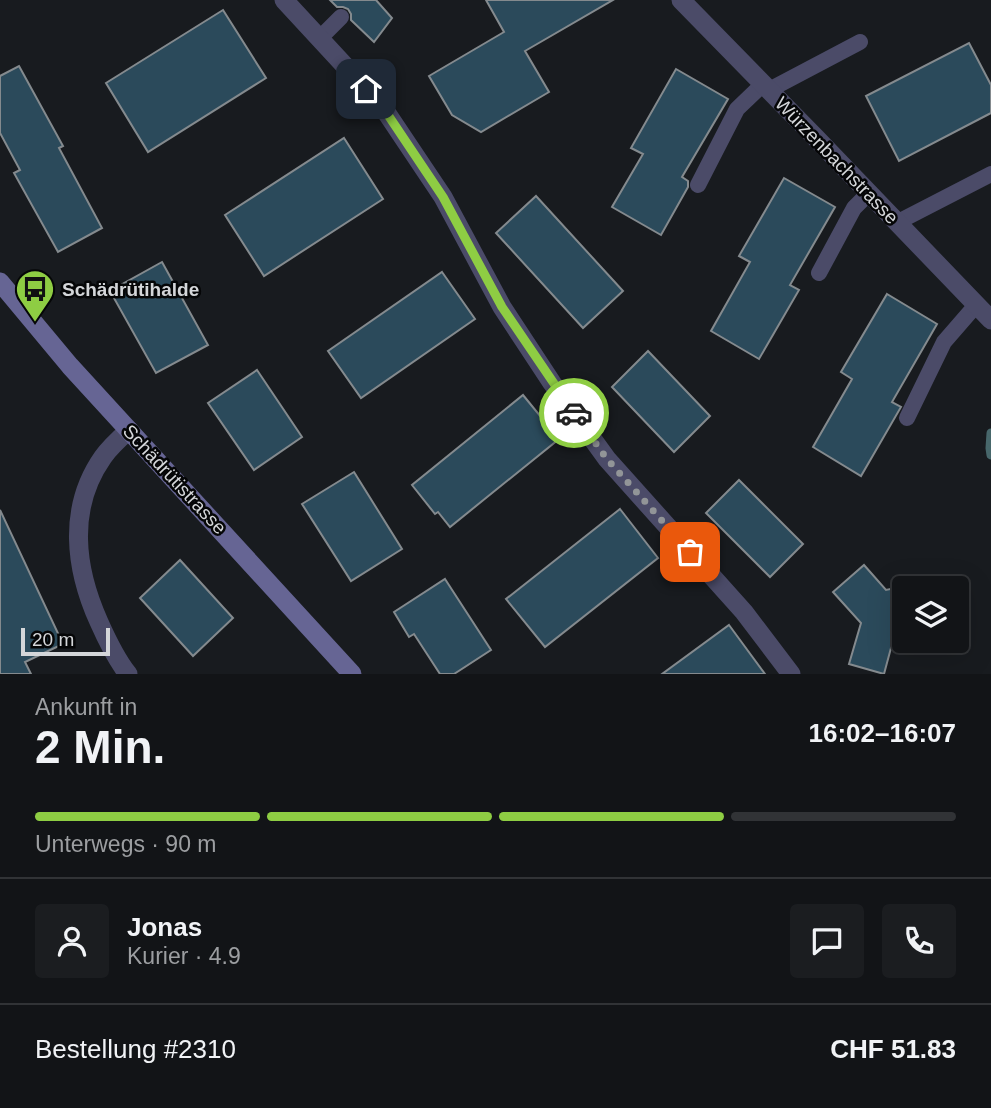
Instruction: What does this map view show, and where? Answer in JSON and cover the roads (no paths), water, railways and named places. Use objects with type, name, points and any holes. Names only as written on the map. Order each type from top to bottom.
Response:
[{"type":"main road","name":"Schädrütistrasse","points":[[0,282],[71,366],[352,674]]},
{"type":"street","points":[[284,0],[382,106],[443,197],[502,307],[607,459],[744,612],[791,674]]},
{"type":"street","name":"Würzenbachstrasse","points":[[681,0],[991,320]]},
{"type":"street","points":[[128,674],[88,598],[78,542],[82,501],[94,472],[103,457],[129,430]]},
{"type":"lane","points":[[319,39],[341,17]]},
{"type":"lane","points":[[698,185],[737,109],[766,87],[860,42]]},
{"type":"lane","points":[[898,222],[991,174]]},
{"type":"lane","points":[[819,273],[853,208],[869,193]]},
{"type":"lane","points":[[907,418],[944,342],[977,304]]},
{"type":"waterway","points":[[991,433],[991,455]]},
{"type":"place","name":"Schädrütihalde","points":[[35,323]]}]
